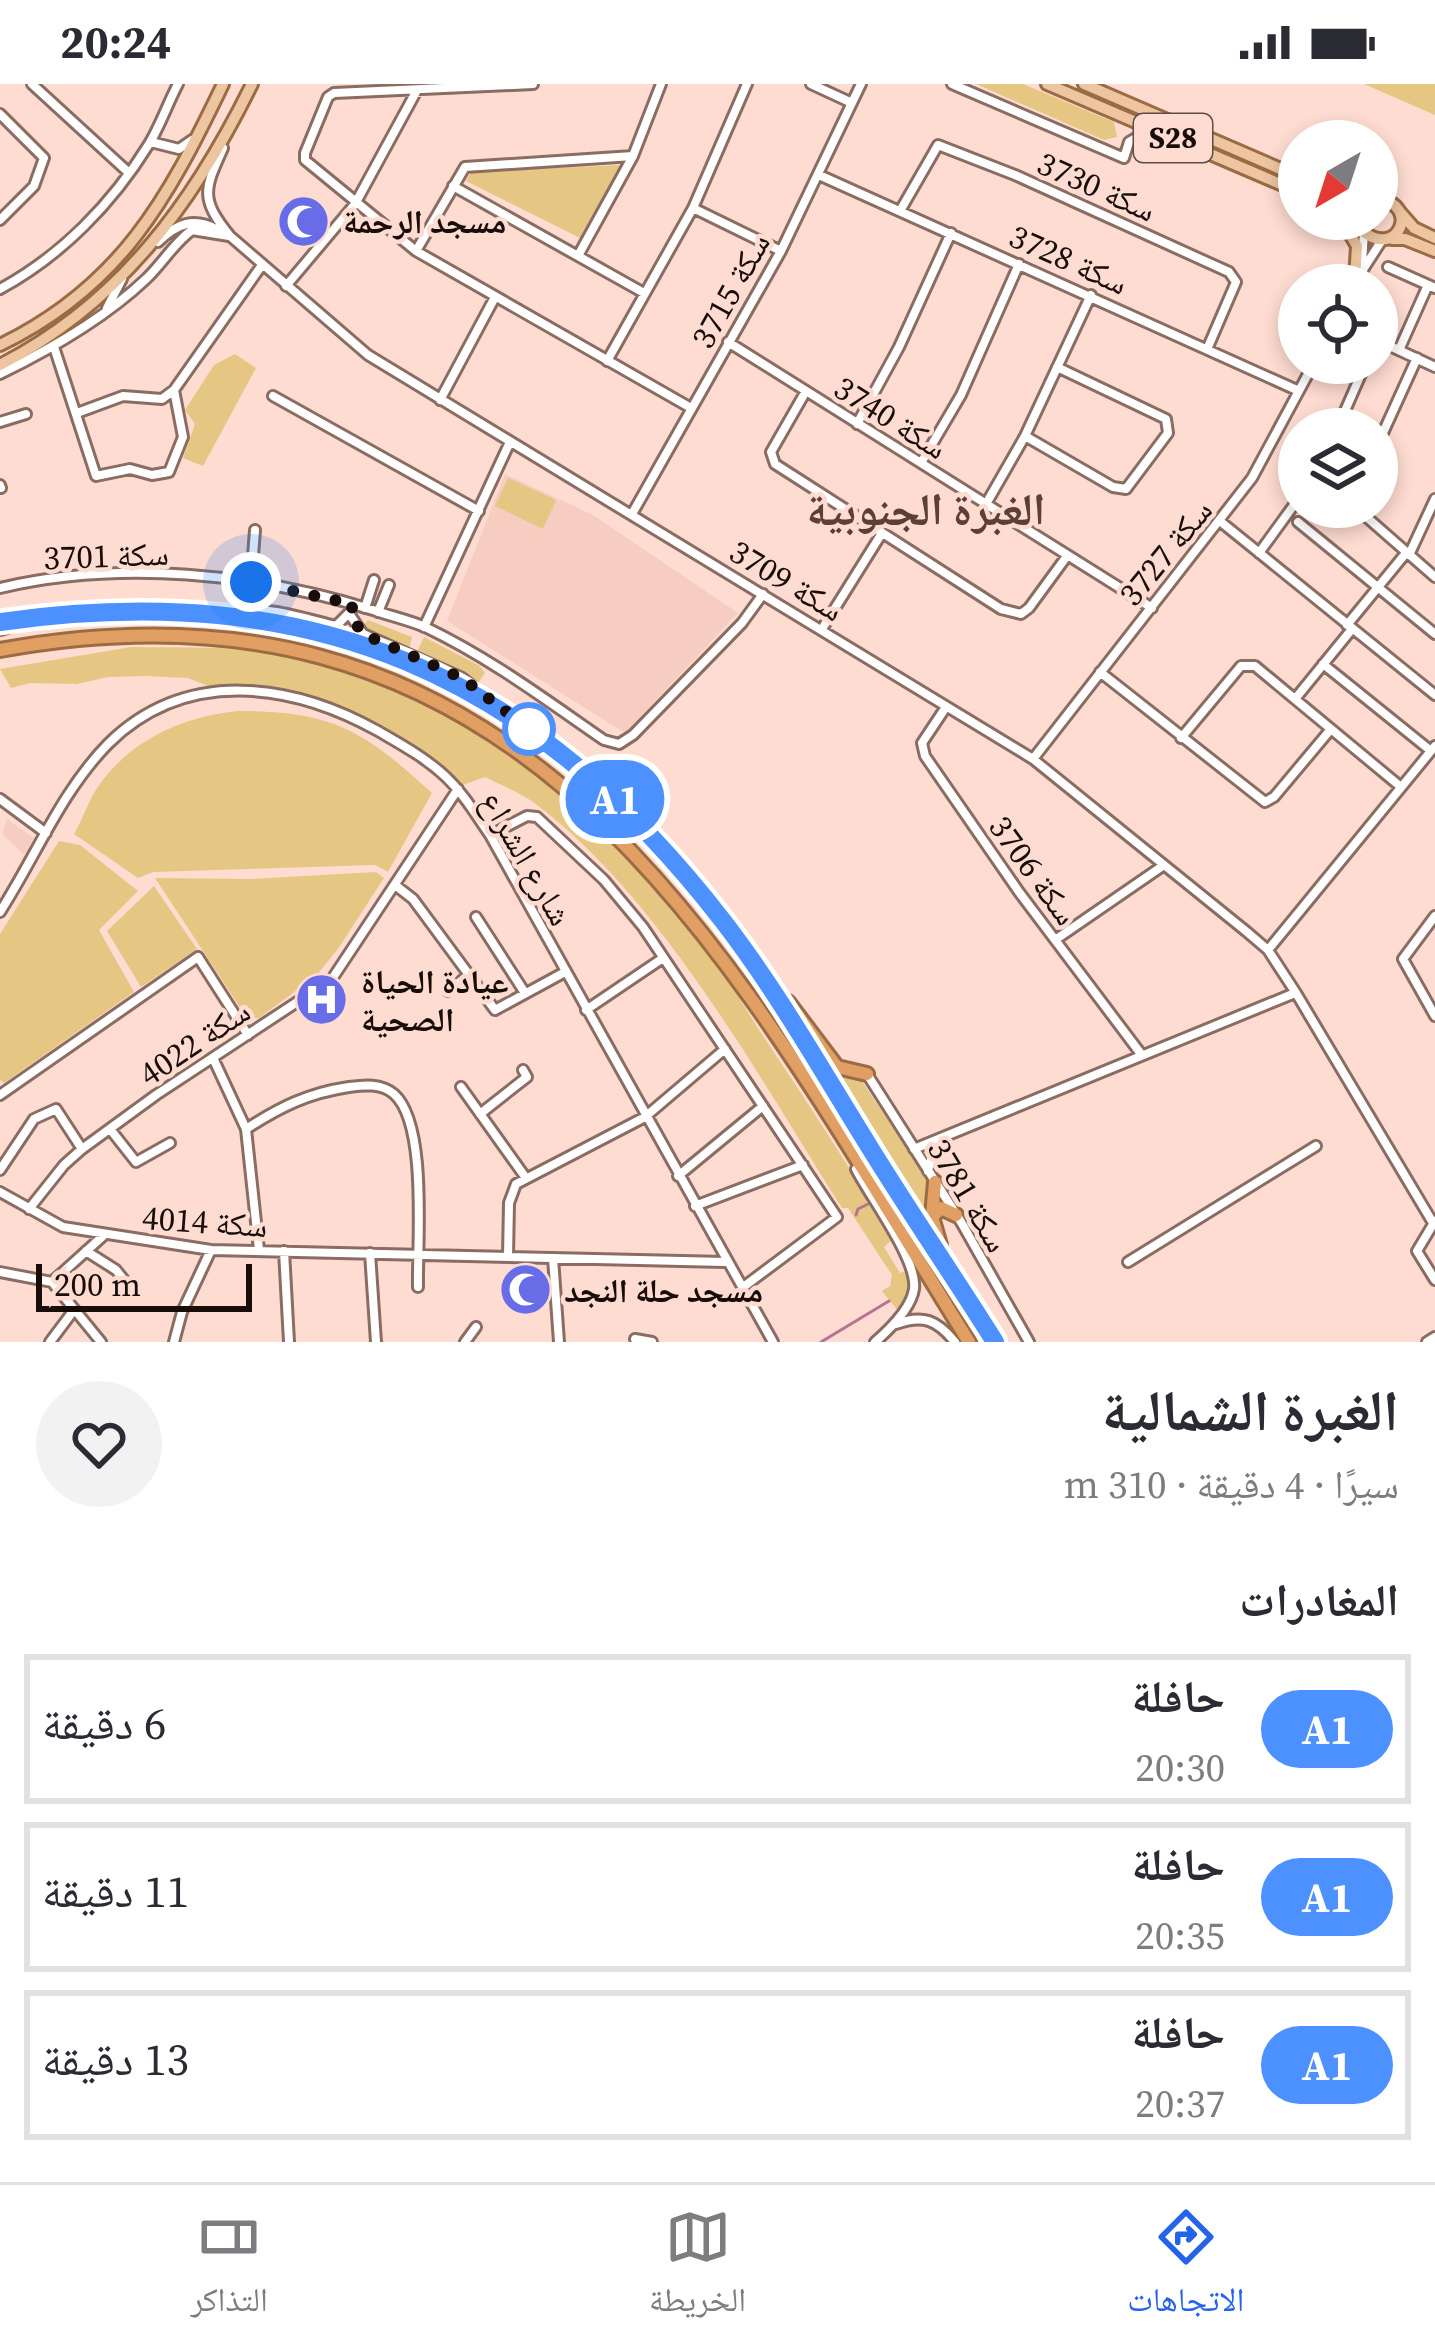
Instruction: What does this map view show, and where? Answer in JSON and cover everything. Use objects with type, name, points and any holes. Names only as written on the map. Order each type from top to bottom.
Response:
[{"type":"highway","points":[[0,625],[40,616],[136,609],[220,614],[304,630],[397,657],[442,676],[505,711],[631,813],[837,1067],[867,1075]]},
{"type":"highway","points":[[0,652],[85,636],[138,634],[284,646],[395,681],[479,724],[537,764],[590,808],[653,873],[723,960],[839,1132],[969,1342]]},
{"type":"highway","points":[[726,925],[995,1342]]},
{"type":"highway","points":[[931,1176],[934,1234],[978,1315]]},
{"type":"highway","points":[[932,1217],[940,1208],[956,1214]]},
{"type":"main road","points":[[0,345],[86,292],[149,223],[223,84]]},
{"type":"main road","name":"S28","points":[[1047,84],[1278,183]]},
{"type":"main road","name":"S28","points":[[1084,84],[1278,168]]},
{"type":"main road","points":[[0,365],[47,340],[134,266],[189,194],[252,85]]},
{"type":"main road","points":[[1398,209],[1414,228],[1435,238]]},
{"type":"main road","points":[[1398,228],[1400,212]]},
{"type":"main road","points":[[1398,239],[1435,251]]},
{"type":"street","points":[[32,84],[128,172]]},
{"type":"street","points":[[0,290],[41,266],[89,222],[151,142],[178,84]]},
{"type":"street","points":[[533,84],[336,93],[328,98],[305,160],[416,251],[691,408]]},
{"type":"street","points":[[579,254],[633,156],[661,84]]},
{"type":"street","points":[[607,361],[693,208],[747,84]]},
{"type":"street","points":[[811,84],[852,103]]},
{"type":"street","name":"سكة 3715","points":[[632,514],[781,251],[861,84]]},
{"type":"street","points":[[952,84],[1124,158],[1130,142],[1151,129]]},
{"type":"street","points":[[286,286],[355,204],[417,90]]},
{"type":"street","name":"سكة 3709","points":[[240,108],[208,181],[206,198],[212,214],[262,265],[368,355],[1034,759],[1268,950],[1434,1222],[1417,1251],[1435,1280]]},
{"type":"street","points":[[151,142],[169,149],[190,143],[209,113]]},
{"type":"street","points":[[0,114],[44,158],[34,187],[0,220]]},
{"type":"street","points":[[1120,116],[1130,142]]},
{"type":"street","name":"سكة 3730","points":[[900,211],[938,145],[1015,175],[1229,272],[1236,282],[1208,347]]},
{"type":"street","points":[[169,149],[176,168],[174,182]]},
{"type":"street","points":[[416,251],[469,165],[633,156]]},
{"type":"street","name":"سكة 3728","points":[[819,175],[1299,391]]},
{"type":"street","points":[[453,186],[644,293]]},
{"type":"street","points":[[693,208],[781,251]]},
{"type":"street","points":[[134,266],[182,224],[206,224],[230,236]]},
{"type":"street","points":[[0,374],[54,347],[107,309],[144,281],[192,230],[230,236]]},
{"type":"street","points":[[857,424],[899,347],[950,233]]},
{"type":"street","points":[[1367,264],[1385,240]]},
{"type":"street","points":[[921,464],[961,395],[1019,264]]},
{"type":"street","points":[[77,413],[123,396],[161,399],[174,390],[262,265]]},
{"type":"street","points":[[1398,272],[1432,287],[1399,350],[1435,367]]},
{"type":"street","points":[[107,309],[122,279]]},
{"type":"street","points":[[986,504],[1025,436],[1091,295]]},
{"type":"street","points":[[440,400],[494,298]]},
{"type":"street","name":"سكة 3740","points":[[728,342],[1152,608]]},
{"type":"street","points":[[54,347],[96,476],[130,469],[161,475],[169,472],[183,436],[174,390]]},
{"type":"street","points":[[1394,408],[1417,358]]},
{"type":"street","points":[[1025,436],[1113,487],[1126,489],[1168,433],[1166,419],[1057,367]]},
{"type":"street","name":"سكة 3727","points":[[1034,759],[1221,522],[1252,478],[1303,384]]},
{"type":"street","points":[[806,392],[771,458],[881,533],[1012,615],[1029,608],[1068,556]]},
{"type":"street","points":[[272,396],[479,511]]},
{"type":"street","points":[[0,422],[26,414]]},
{"type":"street","points":[[510,442],[424,627],[526,683],[604,740],[619,744],[633,735],[727,639],[763,594]]},
{"type":"street","points":[[1295,699],[1408,554],[1435,499]]},
{"type":"street","points":[[1221,522],[1435,695]]},
{"type":"street","points":[[1259,553],[1278,527]]},
{"type":"street","points":[[1305,528],[1435,634]]},
{"type":"street","points":[[1378,528],[1435,577]]},
{"type":"street","points":[[251,582],[255,530]]},
{"type":"street","points":[[822,629],[881,533]]},
{"type":"street","name":"سكة 3701","points":[[0,588],[84,574],[251,582],[424,627]]},
{"type":"street","points":[[365,608],[374,580]]},
{"type":"street","points":[[378,612],[388,585]]},
{"type":"street","points":[[220,614],[247,609],[336,626],[352,610],[363,634],[462,678],[505,711]]},
{"type":"street","points":[[1268,950],[1433,749],[1323,664]]},
{"type":"street","points":[[1181,738],[1241,667],[1255,666],[1401,787]]},
{"type":"street","points":[[1100,672],[1265,802],[1330,728]]},
{"type":"street","name":"شارع الشراع","points":[[0,912],[78,779],[130,725],[171,704],[219,692],[280,692],[333,707],[415,752],[458,789],[490,835],[773,1342]]},
{"type":"street","name":"سكة 3706","points":[[946,707],[922,743],[925,756],[1142,1054]]},
{"type":"street","name":"سكة 4022","points":[[29,1209],[82,1149],[332,979],[458,789]]},
{"type":"street","points":[[0,799],[46,832]]},
{"type":"street","points":[[490,835],[527,816],[537,817],[616,894],[837,1217],[742,1288]]},
{"type":"street","points":[[1055,940],[1164,865]]},
{"type":"street","points":[[394,885],[413,899],[495,1010],[565,971]]},
{"type":"street","points":[[476,916],[525,993]]},
{"type":"street","points":[[1435,916],[1403,958],[1435,1016]]},
{"type":"street","points":[[0,1095],[198,957],[248,1035]]},
{"type":"street","points":[[586,1010],[664,958]]},
{"type":"street","points":[[448,992],[470,975]]},
{"type":"street","points":[[914,1149],[1296,993]]},
{"type":"street","points":[[508,1256],[509,1203],[516,1184],[645,1117],[725,1049]]},
{"type":"street","points":[[214,1058],[246,1129],[259,1250]]},
{"type":"street","points":[[480,1114],[527,1077],[523,1070]]},
{"type":"street","name":"سكة 3781","points":[[867,1075],[956,1214],[1029,1342]]},
{"type":"street","points":[[246,1129],[290,1101],[318,1091],[371,1084],[393,1093],[408,1116],[416,1160],[418,1287]]},
{"type":"street","points":[[461,1087],[526,1178]]},
{"type":"street","points":[[678,1176],[763,1106]]},
{"type":"street","points":[[1,1167],[34,1120],[56,1109],[82,1149]]},
{"type":"street","points":[[110,1129],[136,1162],[170,1143]]},
{"type":"street","points":[[839,1132],[911,1266],[915,1286],[895,1324],[875,1342]]},
{"type":"street","points":[[931,1176],[933,1152],[946,1138]]},
{"type":"street","points":[[1128,1262],[1316,1146]]},
{"type":"street","points":[[694,1205],[803,1165]]},
{"type":"street","name":"سكة 4014","points":[[0,1192],[63,1227],[211,1250],[726,1262]]},
{"type":"street","points":[[52,1282],[103,1236]]},
{"type":"street","points":[[174,1342],[182,1312],[211,1250]]},
{"type":"street","points":[[284,1251],[289,1342]]},
{"type":"street","points":[[86,1252],[116,1270],[132,1290]]},
{"type":"street","points":[[370,1253],[376,1342]]},
{"type":"street","points":[[553,1258],[559,1342]]},
{"type":"street","points":[[0,1272],[52,1282],[101,1342]]},
{"type":"street","points":[[50,1342],[74,1310]]},
{"type":"street","points":[[895,1324],[928,1318],[955,1342]]},
{"type":"street","points":[[465,1342],[476,1327]]},
{"type":"street","points":[[1426,1342],[1435,1336]]},
{"type":"street","points":[[634,1339],[652,1342]]},
{"type":"shaded area","points":[[976,84],[1023,84],[1114,122],[1117,137],[1104,140]]},
{"type":"shaded area","points":[[1364,84],[1435,84],[1435,115]]},
{"type":"shaded area","points":[[621,165],[580,238],[466,181],[471,172]]},
{"type":"shaded area","points":[[235,354],[256,368],[203,466],[183,458],[195,424],[185,410],[214,365]]},
{"type":"shaded area","points":[[505,474],[593,515],[738,613],[625,733],[447,621]]},
{"type":"shaded area","points":[[508,478],[556,500],[543,529],[495,506]]},
{"type":"shaded area","points":[[368,620],[412,637],[409,650],[367,633],[362,627]]},
{"type":"shaded area","points":[[424,637],[480,666],[485,673],[478,683],[417,652]]},
{"type":"shaded area","points":[[131,647],[248,650],[350,673],[410,697],[467,728],[572,804],[664,896],[705,947],[830,1138],[892,1240],[884,1247],[900,1273],[909,1270],[913,1286],[899,1312],[882,1291],[890,1286],[892,1275],[848,1208],[842,1208],[704,991],[623,887],[579,841],[522,795],[485,777],[460,786],[416,750],[334,705],[280,689],[218,690],[188,678],[108,677],[11,688],[0,669]]},
{"type":"shaded area","points":[[238,711],[299,715],[345,728],[386,754],[432,793],[388,872],[375,865],[153,872],[138,878],[74,834],[96,790],[144,742],[179,724]]},
{"type":"shaded area","points":[[7,819],[34,838],[24,855],[2,834]]},
{"type":"shaded area","points":[[59,841],[80,845],[138,891],[99,930],[134,992],[4,1083],[0,1080],[0,934]]},
{"type":"shaded area","points":[[376,872],[384,878],[338,949],[316,976],[259,1018],[247,1018],[155,878],[250,879]]},
{"type":"shaded area","points":[[154,886],[197,949],[141,987],[107,931]]},
{"type":"shaded area","points":[[829,1072],[861,1080],[929,1181],[923,1221]]},
{"type":"waterway","points":[[856,1215],[868,1204]]},
{"type":"waterway","points":[[821,1342],[889,1301]]},
{"type":"bus line","name":"A1","points":[[0,622],[136,609],[249,618],[397,657],[505,711],[631,813],[726,925],[995,1342]]},
{"type":"place","name":"مسجد الرحمة","points":[[304,221]]},
{"type":"place","name":"عيادة الحياة الصحية","points":[[322,1000]]},
{"type":"place","name":"مسجد حلة النجد","points":[[525,1290]]},
{"type":"district","name":"الغبرة الجنوبية","points":[[926,509]]},
{"type":"route","points":[[251,582],[353,604],[350,615],[363,634],[462,678],[529,729]]}]
